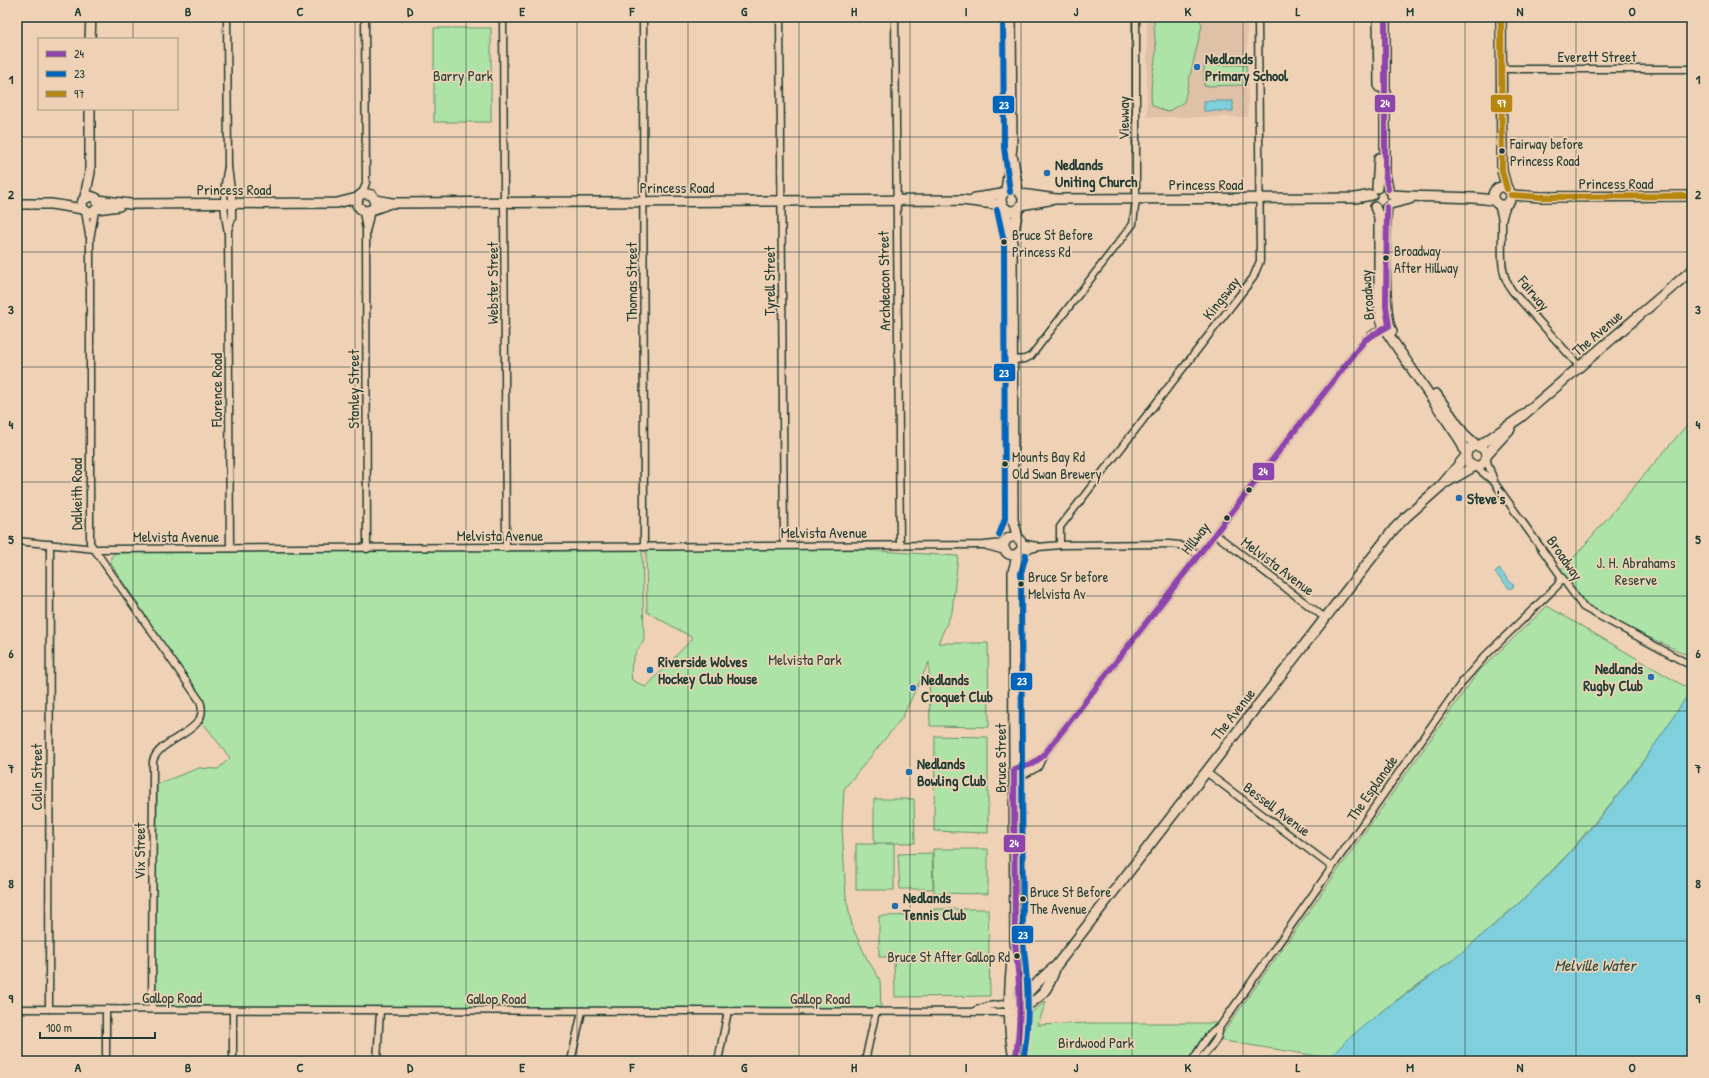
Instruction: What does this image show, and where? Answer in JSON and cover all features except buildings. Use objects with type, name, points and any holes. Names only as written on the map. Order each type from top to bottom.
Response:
[{"type":"street","points":[[90,17],[90,38]]},
{"type":"street","name":"Florence Road","points":[[227,17],[228,203],[232,218],[228,232],[230,548]]},
{"type":"street","name":"Stanley Street","points":[[365,17],[367,203],[367,549]]},
{"type":"street","name":"Webster Street","points":[[503,17],[506,548]]},
{"type":"street","name":"Thomas Street","points":[[643,17],[644,547]]},
{"type":"street","name":"Tyrell Street","points":[[780,17],[784,545]]},
{"type":"street","name":"Archdeacon Street","points":[[895,17],[900,545]]},
{"type":"street","points":[[1011,17],[1012,147],[1022,198],[1019,207],[1010,210],[1004,207],[1001,198],[1004,192],[1012,147]]},
{"type":"street","name":"Viewway","points":[[1013,360],[1025,359],[1031,356],[1133,224],[1136,198],[1136,17]]},
{"type":"street","name":"Kingsway","points":[[1060,545],[1060,527],[1253,278],[1260,261],[1258,17]]},
{"type":"street","name":"Broadway","points":[[1378,17],[1379,164],[1374,198],[1379,217],[1379,305],[1381,319],[1464,434],[1477,446]]},
{"type":"street","name":"Broadway","points":[[1385,17],[1385,173],[1389,199],[1386,306],[1387,327],[1460,440],[1466,455]]},
{"type":"street","points":[[1501,17],[1502,197]]},
{"type":"street","name":"Everett Street","points":[[1501,69],[1692,69]]},
{"type":"street","name":"Dalkeith Road","points":[[90,110],[90,172],[96,205],[90,239]]},
{"type":"street","name":"Dalkeith Road","points":[[90,172],[84,204],[90,239],[90,543],[200,701],[202,707],[201,715]]},
{"type":"street","name":"Stanley Street","points":[[366,183],[367,203]]},
{"type":"street","points":[[1382,188],[1389,199],[1381,209],[1374,198],[1382,188]]},
{"type":"street","points":[[1004,192],[1011,189],[1020,192]]},
{"type":"street","name":"Princess Road","points":[[962,200],[1004,192]]},
{"type":"street","name":"Princess Road","points":[[1020,192],[1056,199]]},
{"type":"street","points":[[17,204],[84,204],[92,196],[96,205],[89,213],[84,204]]},
{"type":"street","name":"Princess Road","points":[[1389,199],[1692,196]]},
{"type":"street","name":"Fairway","points":[[1502,197],[1502,271],[1506,282],[1513,292],[1580,367]]},
{"type":"street","name":"Princess Road","points":[[1019,207],[1056,199],[1374,198]]},
{"type":"street","name":"Princess Road","points":[[96,205],[228,203],[962,200],[1004,207]]},
{"type":"street","name":"Bruce Street","points":[[1004,207],[1012,241]]},
{"type":"street","name":"Bruce Street","points":[[1015,1060],[1018,1045],[1011,970],[1015,943],[1012,241],[1019,207]]},
{"type":"street","name":"The Avenue","points":[[1477,446],[1520,417],[1692,270]]},
{"type":"street","name":"Hillway","points":[[1014,780],[1038,767],[1043,756],[1365,340],[1387,327]]},
{"type":"street","name":"The Avenue","points":[[1486,457],[1520,417]]},
{"type":"street","points":[[1477,446],[1484,449],[1486,457],[1481,465],[1475,466],[1468,463],[1466,455],[1470,447],[1477,446]]},
{"type":"street","name":"The Avenue","points":[[1014,1007],[1035,1002],[1043,995],[1052,979],[1056,966],[1394,529],[1441,486],[1466,455]]},
{"type":"street","name":"Broadway","points":[[1486,457],[1494,482]]},
{"type":"street","name":"Broadway","points":[[1475,466],[1494,482],[1583,607],[1692,666]]},
{"type":"street","name":"The Avenue","points":[[1441,486],[1475,466]]},
{"type":"street","name":"Melvista Avenue","points":[[1215,534],[1325,618]]},
{"type":"street","name":"Melvista Avenue","points":[[17,541],[95,549],[367,549],[784,545],[984,545],[1039,547],[1060,545],[1179,544],[1199,554]]},
{"type":"street","name":"Colin Street","points":[[49,1009],[50,544]]},
{"type":"street","name":"The Esplanade","points":[[1195,1061],[1194,1058],[1204,1041],[1216,1028],[1219,1028],[1463,681],[1485,656],[1558,585],[1561,577]]},
{"type":"street","name":"Vix Street","points":[[152,1009],[153,761],[156,753],[192,728],[201,715]]},
{"type":"street","name":"Hillway","points":[[1014,769],[1032,764],[1043,756]]},
{"type":"street","name":"Bessell Avenue","points":[[1206,772],[1332,867]]},
{"type":"street","name":"Gallop Road","points":[[17,1009],[380,1011],[974,1011],[988,1013],[1014,1007]]},
{"type":"street","points":[[106,1009],[106,1061]]},
{"type":"street","points":[[233,1010],[233,1061]]},
{"type":"street","points":[[377,1061],[380,1011]]},
{"type":"street","points":[[571,1061],[582,1011]]},
{"type":"street","points":[[718,1061],[728,1011]]},
{"type":"street","points":[[866,1061],[876,1011]]},
{"type":"street","name":"The Esplanade","points":[[1199,1061],[1211,1049],[1220,1031],[1219,1028]]},
{"type":"shaded area","name":"Nedlands Primary School","points":[[1147,17],[1247,17],[1248,117],[1147,117]]},
{"type":"green space","points":[[1154,17],[1199,17],[1202,25],[1184,102],[1167,112],[1152,105],[1151,99],[1151,85],[1156,52]]},
{"type":"green space","name":"Barry Park","points":[[434,28],[491,28],[491,122],[434,122]]},
{"type":"green space","points":[[1204,65],[1246,65],[1247,85],[1204,86]]},
{"type":"green space","name":"J. H. Abrahams Reserve","points":[[1692,419],[1692,657],[1583,607],[1557,572],[1570,562]]},
{"type":"green space","name":"Melvista Park","points":[[784,545],[958,556],[952,612],[938,643],[988,643],[989,727],[930,726],[929,662],[902,718],[844,789],[842,827],[846,897],[852,926],[866,957],[880,980],[881,1010],[154,1008],[157,784],[199,768],[218,769],[230,758],[200,719],[201,699],[111,564],[111,557],[115,553],[122,551],[642,549],[644,641],[637,650],[633,659],[631,675],[632,680],[646,687],[693,638],[647,612],[646,548]]},
{"type":"green space","points":[[1547,606],[1691,690],[1654,746],[1617,796],[1567,855],[1527,896],[1459,955],[1383,1010],[1330,1058],[1218,1040],[1478,672]]},
{"type":"green space","points":[[935,736],[988,737],[988,833],[934,831]]},
{"type":"green space","points":[[874,799],[914,799],[915,843],[874,843]]},
{"type":"green space","points":[[856,844],[894,844],[894,890],[856,890]]},
{"type":"green space","points":[[933,849],[988,849],[988,894],[934,893]]},
{"type":"green space","points":[[932,853],[933,889],[900,889],[898,854]]},
{"type":"green space","points":[[934,909],[988,909],[990,996],[895,997],[894,957],[879,957],[879,916],[933,915]]},
{"type":"green space","name":"Birdwood Park","points":[[1046,1001],[1038,1025],[1090,1023],[1216,1023],[1190,1061],[1027,1061],[1026,1017]]},
{"type":"water","points":[[1204,101],[1233,101],[1233,111],[1204,111]]},
{"type":"water","points":[[1499,569],[1514,586],[1510,589],[1495,573]]},
{"type":"water","name":"Melville Water","points":[[1692,688],[1692,1061],[1327,1061],[1342,1045],[1374,1017],[1461,953],[1503,918],[1551,873],[1595,823],[1636,771],[1656,744]]},
{"type":"transit line","name":"23","points":[[1003,17],[1004,147],[1010,192]]},
{"type":"transit line","name":"24","points":[[1385,17],[1385,173],[1388,189]]},
{"type":"transit line","name":"97","points":[[1501,17],[1502,171],[1507,189]]},
{"type":"transit line","name":"97","points":[[1511,195],[1541,197],[1692,196]]},
{"type":"transit line","name":"24","points":[[1368,338],[1389,326],[1386,306],[1387,207]]},
{"type":"transit line","name":"23","points":[[997,210],[1004,242],[1005,519],[999,535]]},
{"type":"transit line","name":"24","points":[[1015,1061],[1019,1032],[1020,1002],[1015,943],[1014,769],[1032,764],[1043,756],[1365,340],[1384,328]]},
{"type":"transit line","name":"23","points":[[1023,1061],[1027,1032],[1028,1002],[1023,942],[1021,573],[1026,555]]},
{"type":"place","name":"Nedlands Primary School","points":[[1197,67]]},
{"type":"place","name":"Fairway before Princess Road","points":[[1502,151]]},
{"type":"place","name":"Nedlands Uniting Church","points":[[1047,173]]},
{"type":"place","name":"Bruce St Before Princess Rd","points":[[1004,242]]},
{"type":"place","name":"Broadway After Hillway","points":[[1386,258]]},
{"type":"place","name":"Mounts Bay Rd Old Swan Brewery","points":[[1005,464]]},
{"type":"place","name":"Steve's","points":[[1459,498]]},
{"type":"place","name":"Bruce Sr before Melvista Av","points":[[1021,584]]},
{"type":"place","name":"Riverside Wolves Hockey Club House","points":[[650,670]]},
{"type":"place","name":"Nedlands Rugby Club","points":[[1651,677]]},
{"type":"place","name":"Nedlands Croquet Club","points":[[913,688]]},
{"type":"place","name":"Nedlands Bowling Club","points":[[909,772]]},
{"type":"place","name":"Bruce St Before The Avenue","points":[[1023,899]]},
{"type":"place","name":"Nedlands Tennis Club","points":[[895,906]]},
{"type":"place","name":"Bruce St After Gallop Rd","points":[[1017,956]]}]
